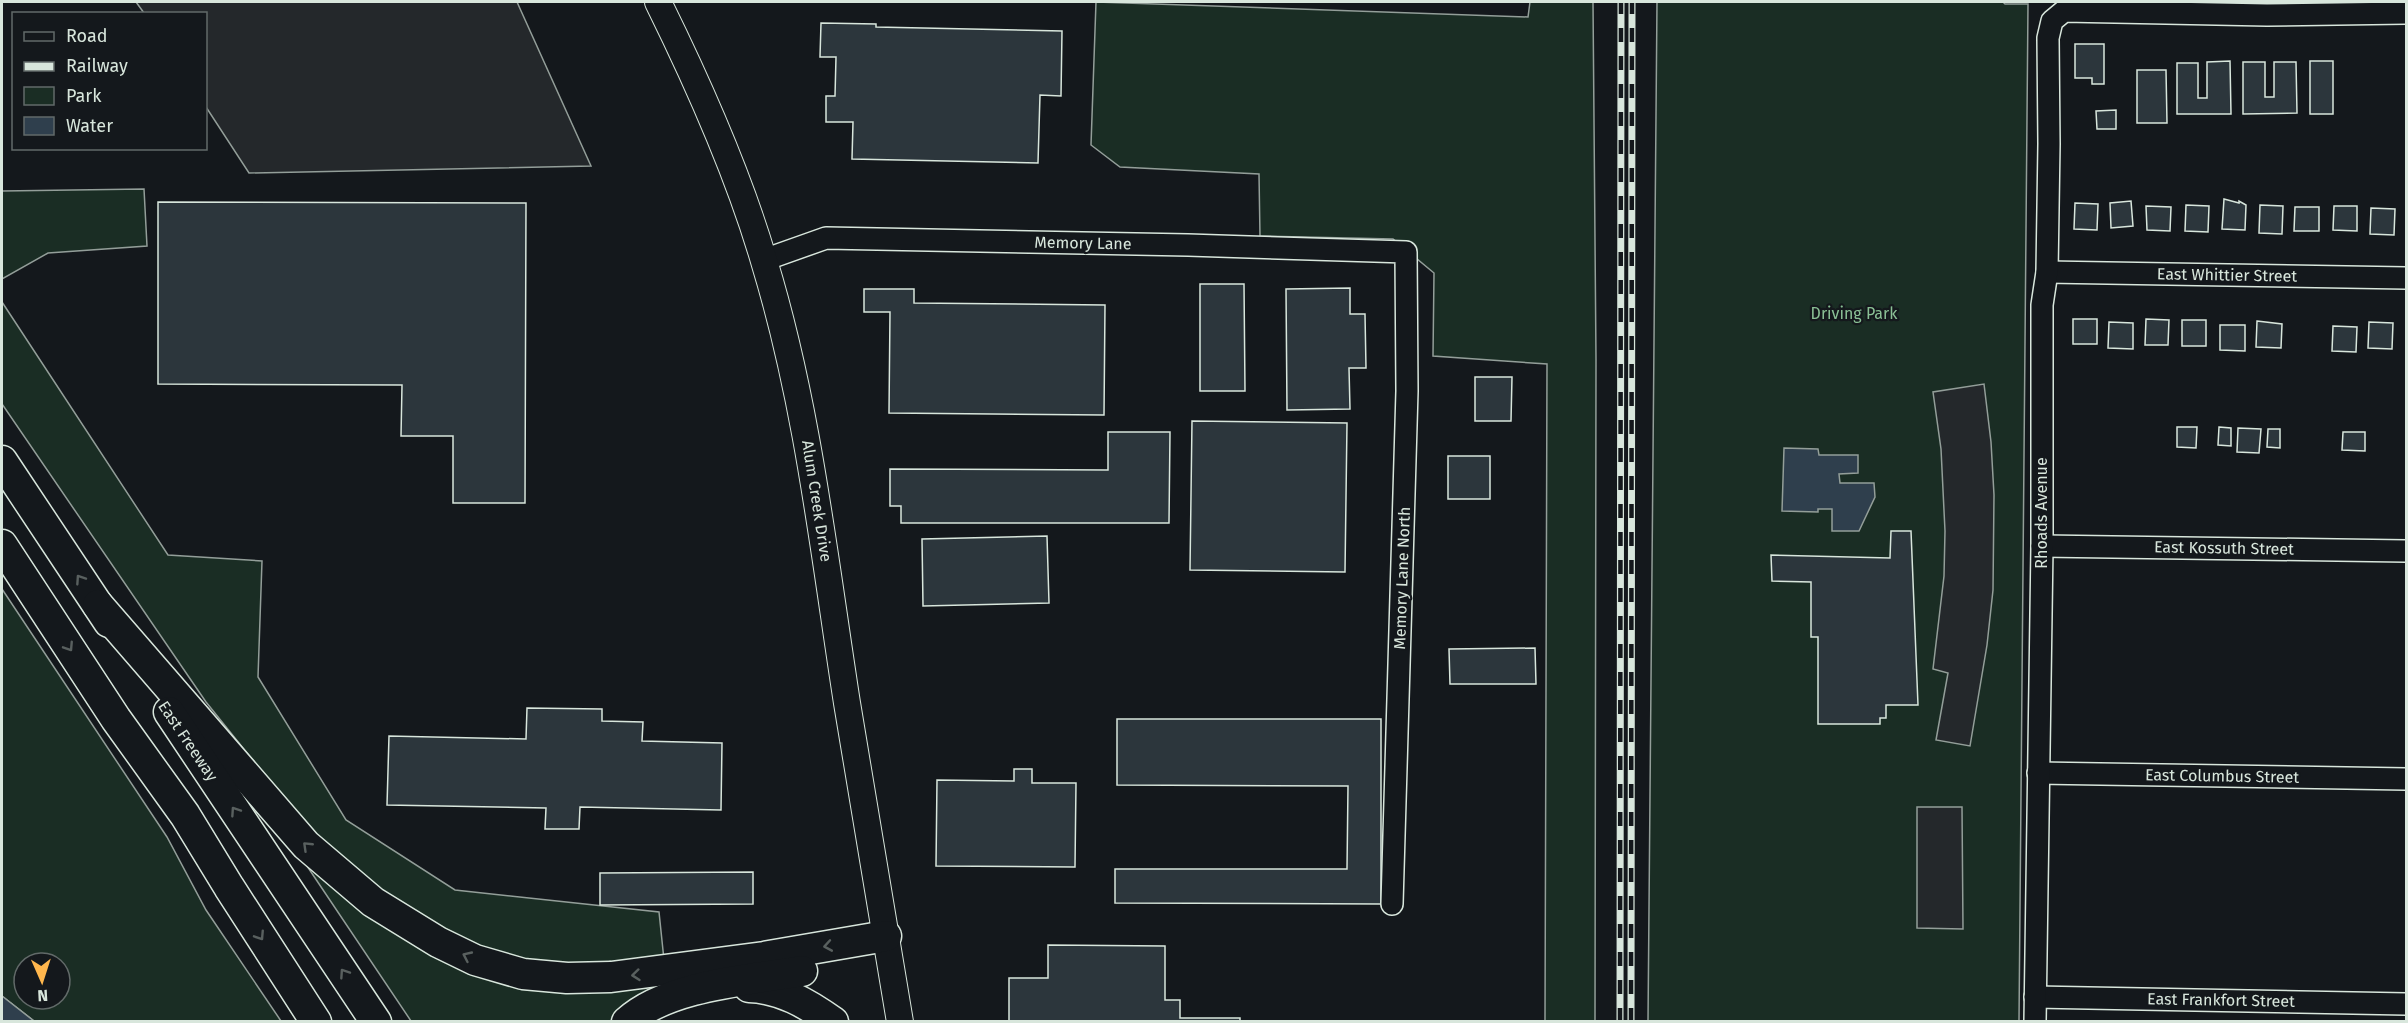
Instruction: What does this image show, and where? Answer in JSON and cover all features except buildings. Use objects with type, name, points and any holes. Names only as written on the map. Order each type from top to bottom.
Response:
[{"type":"highway","name":"East Freeway","points":[[2,461],[376,1022]]},
{"type":"highway","points":[[2,545],[116,719],[185,814],[228,887],[316,1022]]},
{"type":"highway","points":[[98,605],[306,845],[373,902],[438,942],[475,960],[523,974],[567,978],[611,977],[753,958],[886,936]]},
{"type":"highway","points":[[627,1022],[654,1004],[680,994],[865,960],[886,936]]},
{"type":"highway","points":[[707,988],[760,987],[786,994],[810,1005],[833,1022]]},
{"type":"main road","name":"Alum Creek Drive","points":[[658,2],[719,136],[764,260],[807,438],[847,702],[900,1022]]},
{"type":"street","name":"Rhoads Avenue","points":[[2035,1022],[2042,546],[2042,305],[2047,272],[2048,38],[2052,21],[2064,11],[2267,15],[2406,13]]},
{"type":"street","name":"Memory Lane","points":[[764,260],[826,238],[1406,252]]},
{"type":"street","name":"Memory Lane North","points":[[1392,904],[1407,426],[1406,252]]},
{"type":"street","name":"East Whittier Street","points":[[2047,272],[2406,278]]},
{"type":"street","name":"East Kossuth Street","points":[[2042,546],[2406,551]]},
{"type":"street","name":"East Columbus Street","points":[[2038,773],[2406,779]]},
{"type":"street","name":"East Frankfort Street","points":[[2035,997],[2406,1004]]},
{"type":"green space","points":[[1096,2],[1528,17],[1530,2],[1593,2],[1596,359],[1595,1021],[1545,1021],[1547,364],[1433,356],[1434,273],[1393,239],[1260,236],[1259,174],[1120,167],[1091,145]]},
{"type":"green space","name":"Driving Park","points":[[1657,2],[2003,2],[2005,4],[2028,4],[2019,1021],[1648,1022]]},
{"type":"green space","points":[[144,189],[147,246],[48,253],[2,279],[2,191]]},
{"type":"green space","points":[[2,302],[168,555],[262,561],[258,677],[346,820],[455,890],[659,912],[664,960],[555,970],[490,953],[398,906],[312,834],[206,702],[2,404]]},
{"type":"green space","points":[[2,589],[167,837],[206,910],[281,1021],[34,1021],[21,1011],[72,1011],[72,951],[12,951],[12,1004],[2,996]]},
{"type":"green space","points":[[307,866],[451,960],[667,983],[614,1021],[411,1021]]},
{"type":"shaded area","points":[[136,2],[517,2],[591,166],[249,173],[207,109],[207,12],[143,12]]},
{"type":"shaded area","points":[[1984,384],[1994,495],[1993,590],[1987,645],[1970,746],[1936,740],[1948,673],[1933,669],[1944,576],[1945,531],[1941,449],[1933,392]]},
{"type":"shaded area","points":[[1917,807],[1962,807],[1963,929],[1917,928]]},
{"type":"water","points":[[1784,448],[1818,449],[1819,455],[1858,455],[1858,473],[1839,474],[1840,483],[1874,483],[1875,497],[1859,531],[1832,531],[1832,509],[1818,509],[1818,512],[1782,511]]},
{"type":"water","points":[[2,996],[12,1004],[12,1011],[21,1011],[34,1021],[2,1021]]},
{"type":"railway","points":[[1620,1022],[1621,2]]},
{"type":"railway","points":[[1631,1022],[1632,2]]}]
